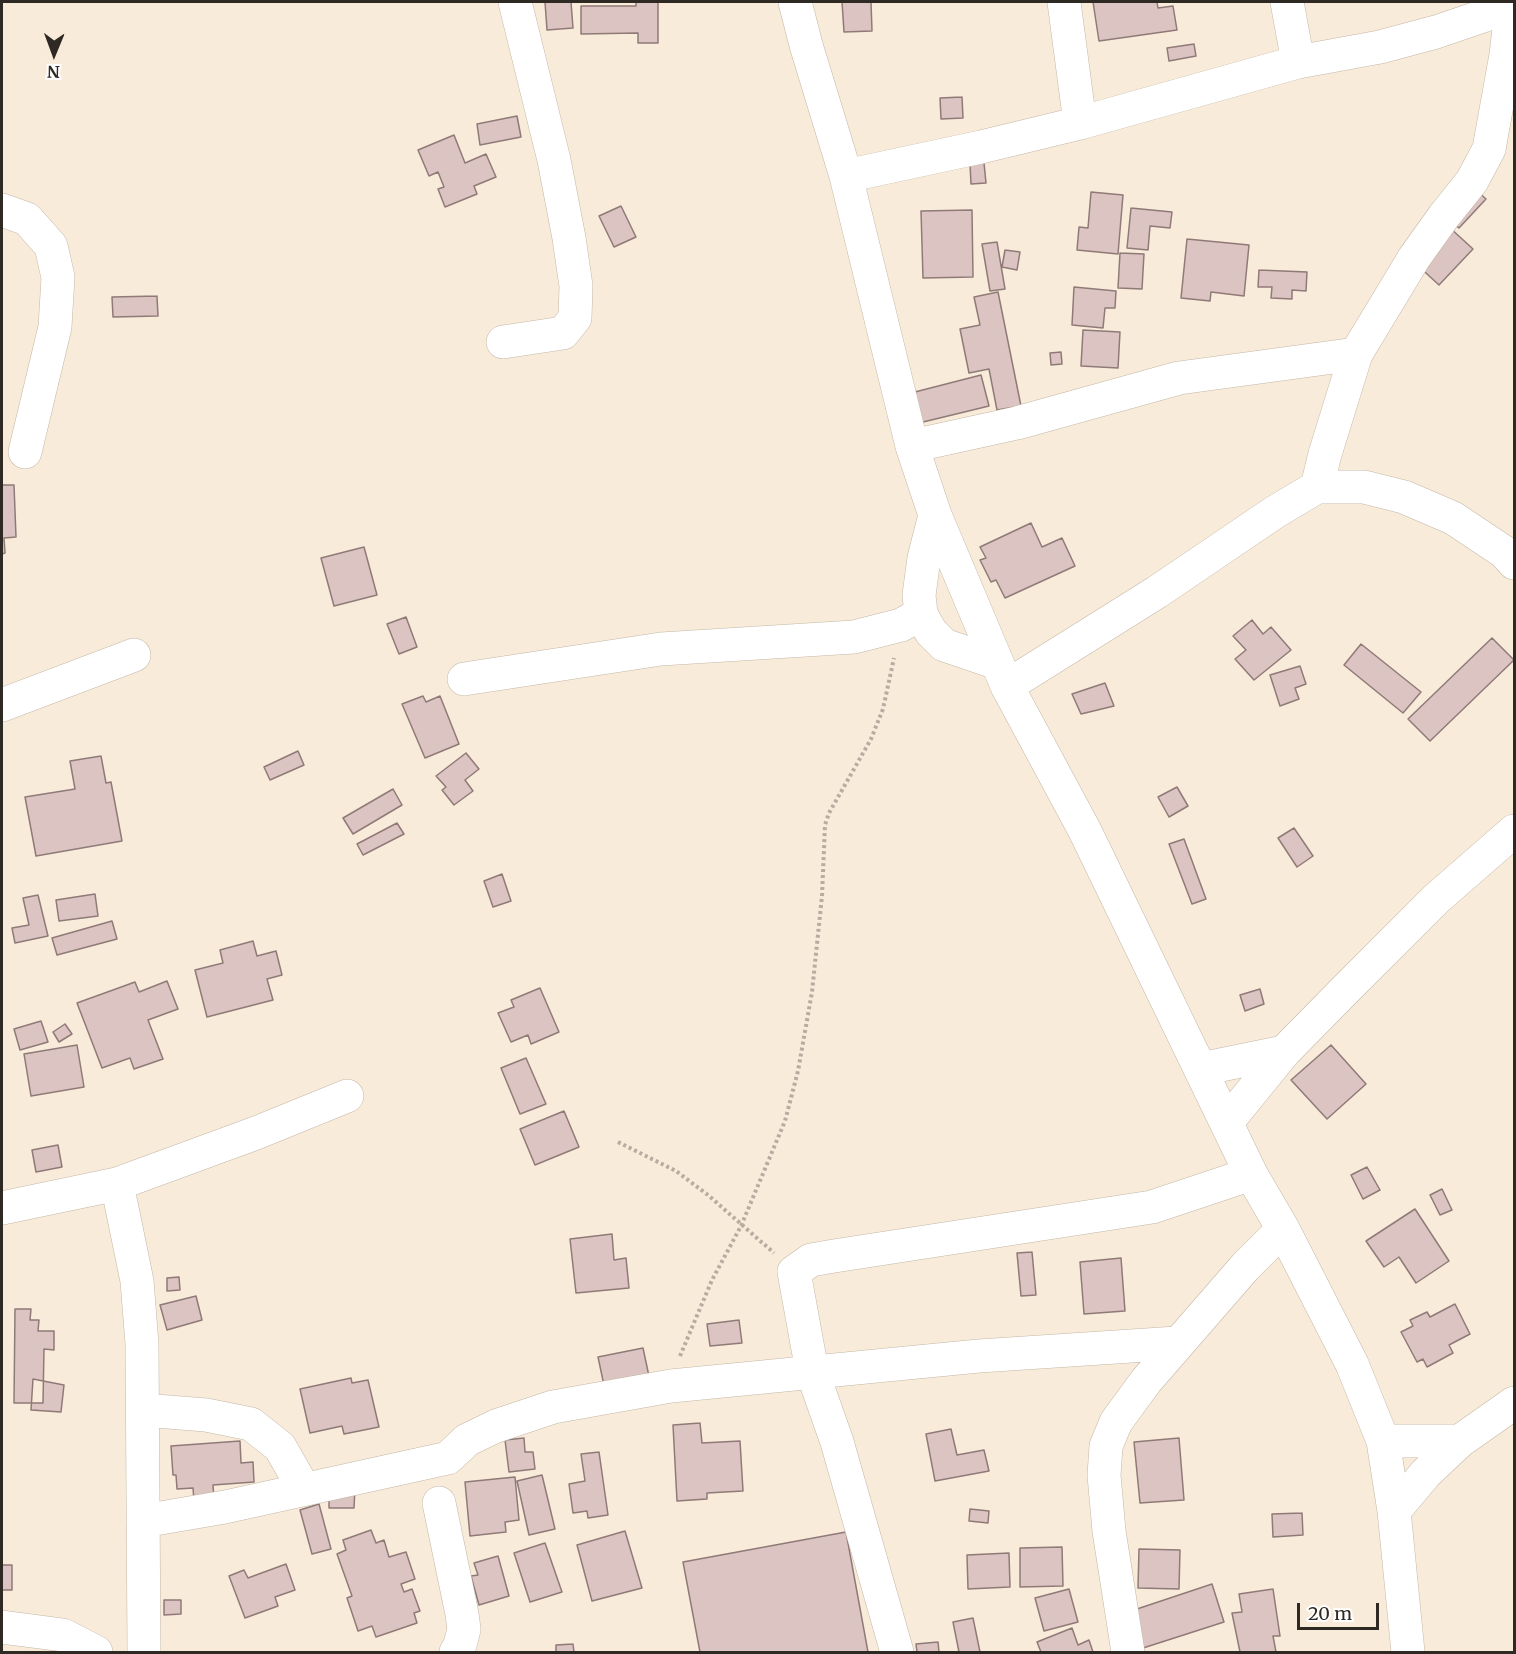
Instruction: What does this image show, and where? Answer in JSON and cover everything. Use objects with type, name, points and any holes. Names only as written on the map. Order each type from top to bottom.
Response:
[{"type":"street","points":[[503,342],[563,333],[575,318],[576,286],[567,227],[554,160],[515,2]]},
{"type":"street","points":[[795,2],[846,176],[912,446],[935,515],[1002,674],[1085,831],[1251,1174],[1283,1229],[1352,1364],[1383,1442],[1394,1511],[1408,1653]]},
{"type":"street","points":[[1064,2],[1080,123]]},
{"type":"street","points":[[1287,2],[1298,62]]},
{"type":"street","points":[[846,176],[1080,123],[1298,62],[1380,47],[1436,32],[1482,16],[1510,2]]},
{"type":"street","points":[[1317,487],[1325,453],[1356,354],[1414,258],[1443,216],[1472,181],[1489,149],[1506,55],[1510,2]]},
{"type":"street","points":[[2,210],[27,219],[51,246],[58,277],[55,327],[26,452]]},
{"type":"street","points":[[912,446],[1017,423],[1179,378],[1356,354]]},
{"type":"street","points":[[1002,674],[1157,592],[1275,512],[1317,487],[1364,487],[1404,497],[1453,518],[1515,562]]},
{"type":"street","points":[[911,619],[919,595],[924,558],[935,515]]},
{"type":"street","points":[[911,619],[931,632],[944,645],[1002,674]]},
{"type":"street","points":[[464,679],[661,649],[854,638],[911,619]]},
{"type":"street","points":[[2,705],[134,656]]},
{"type":"street","points":[[1227,1122],[1284,1052],[1436,899],[1515,831]]},
{"type":"street","points":[[1201,1069],[1284,1052]]},
{"type":"street","points":[[2,1208],[117,1184],[256,1133],[347,1096]]},
{"type":"street","points":[[897,1653],[837,1442],[812,1371],[794,1272],[812,1260],[834,1256],[1152,1207],[1251,1174]]},
{"type":"street","points":[[117,1184],[137,1281],[142,1344],[144,1653]]},
{"type":"street","points":[[1128,1653],[1109,1531],[1104,1475],[1106,1446],[1116,1422],[1146,1381],[1245,1267],[1283,1229]]},
{"type":"street","points":[[143,1521],[225,1507],[448,1458],[467,1440],[496,1426],[552,1407],[671,1386],[979,1356],[1177,1343]]},
{"type":"street","points":[[1394,1511],[1426,1473],[1460,1441],[1515,1403]]},
{"type":"street","points":[[143,1410],[206,1415],[251,1424],[280,1447],[304,1489]]},
{"type":"street","points":[[1383,1442],[1460,1441]]},
{"type":"street","points":[[439,1503],[462,1614],[464,1629],[460,1650]]},
{"type":"street","points":[[2,1627],[63,1635],[96,1653]]},
{"type":"path","points":[[671,1386],[681,1350],[712,1280],[741,1226],[785,1121],[798,1071],[812,992],[819,927],[825,825],[829,813],[871,739],[883,710],[911,619]]},
{"type":"path","points":[[618,1142],[676,1171],[708,1195],[794,1272]]},
{"type":"building","points":[[545,2],[571,2],[573,28],[547,30]]},
{"type":"building","points":[[636,2],[658,2],[658,43],[638,43],[638,33],[581,34],[581,6],[636,6]]},
{"type":"building","points":[[842,2],[871,2],[872,31],[844,32]]},
{"type":"building","points":[[1093,2],[1157,2],[1158,8],[1173,6],[1177,30],[1099,41]]},
{"type":"building","points":[[1194,44],[1196,56],[1169,61],[1167,48]]},
{"type":"building","points":[[962,97],[963,118],[941,119],[940,98]]},
{"type":"building","points":[[517,116],[521,137],[480,145],[477,124]]},
{"type":"building","points":[[454,135],[465,163],[486,154],[496,177],[474,186],[477,194],[445,207],[438,189],[444,187],[438,172],[429,176],[418,150]]},
{"type":"building","points":[[984,163],[986,183],[971,184],[970,164]]},
{"type":"building","points":[[1475,189],[1486,199],[1459,228],[1448,218]]},
{"type":"building","points":[[1091,192],[1123,195],[1118,254],[1077,250],[1079,227],[1088,228]]},
{"type":"building","points":[[621,206],[636,237],[614,247],[599,216]]},
{"type":"building","points":[[1131,208],[1172,212],[1170,228],[1150,226],[1148,250],[1127,248]]},
{"type":"building","points":[[972,210],[973,277],[923,278],[921,211]]},
{"type":"building","points":[[1449,227],[1473,249],[1439,285],[1415,263]]},
{"type":"building","points":[[1187,239],[1249,245],[1244,296],[1211,292],[1210,301],[1181,298]]},
{"type":"building","points":[[997,242],[1005,289],[990,291],[982,244]]},
{"type":"building","points":[[1005,250],[1020,252],[1017,270],[1002,267]]},
{"type":"building","points":[[1120,253],[1144,254],[1142,289],[1118,288]]},
{"type":"building","points":[[1259,270],[1307,272],[1306,291],[1292,290],[1292,299],[1271,298],[1272,287],[1258,287]]},
{"type":"building","points":[[1074,287],[1116,291],[1115,308],[1105,308],[1103,328],[1072,325]]},
{"type":"building","points":[[998,292],[1021,406],[997,410],[989,369],[969,373],[960,329],[980,325],[974,297]]},
{"type":"building","points":[[157,296],[158,316],[113,317],[112,297]]},
{"type":"building","points":[[1083,330],[1120,332],[1118,368],[1081,366]]},
{"type":"building","points":[[1061,352],[1062,364],[1051,365],[1050,353]]},
{"type":"building","points":[[981,375],[989,406],[919,423],[911,393]]},
{"type":"building","points":[[2,485],[14,485],[16,537],[4,538],[5,553],[2,554]]},
{"type":"building","points":[[1031,523],[1042,547],[1062,538],[1075,566],[1005,598],[996,580],[991,582],[980,560],[986,558],[980,547]]},
{"type":"building","points":[[364,547],[377,595],[334,606],[321,558]]},
{"type":"building","points":[[406,617],[417,647],[399,654],[387,624]]},
{"type":"building","points":[[1252,620],[1263,634],[1271,627],[1291,650],[1254,680],[1235,659],[1246,650],[1233,636]]},
{"type":"building","points":[[1492,638],[1514,660],[1430,741],[1408,719]]},
{"type":"building","points":[[1361,644],[1421,692],[1403,713],[1344,665]]},
{"type":"building","points":[[1300,666],[1306,684],[1295,688],[1299,699],[1280,706],[1270,675]]},
{"type":"building","points":[[1105,683],[1114,706],[1081,714],[1072,694]]},
{"type":"building","points":[[423,696],[426,702],[440,696],[459,744],[425,758],[402,704]]},
{"type":"building","points":[[298,751],[304,765],[270,780],[264,767]]},
{"type":"building","points":[[466,753],[479,769],[465,780],[473,791],[454,805],[442,790],[446,787],[436,776]]},
{"type":"building","points":[[101,756],[106,783],[111,782],[122,841],[36,856],[25,797],[75,789],[70,761]]},
{"type":"building","points":[[1177,787],[1188,806],[1169,817],[1158,797]]},
{"type":"building","points":[[393,789],[402,805],[353,834],[343,818]]},
{"type":"building","points":[[397,823],[404,834],[363,855],[357,844]]},
{"type":"building","points":[[1294,828],[1313,856],[1297,867],[1278,838]]},
{"type":"building","points":[[1184,839],[1206,899],[1192,904],[1169,844]]},
{"type":"building","points":[[502,874],[511,901],[493,907],[484,881]]},
{"type":"building","points":[[95,894],[98,916],[59,921],[56,900]]},
{"type":"building","points":[[38,895],[48,936],[15,943],[12,928],[29,925],[23,898]]},
{"type":"building","points":[[112,921],[117,939],[57,955],[52,938]]},
{"type":"building","points":[[253,941],[257,956],[276,951],[282,975],[267,979],[273,1000],[207,1017],[195,970],[223,963],[220,950]]},
{"type":"building","points":[[167,981],[178,1009],[148,1020],[163,1059],[134,1069],[130,1058],[102,1068],[77,1003],[135,982],[139,992]]},
{"type":"building","points":[[540,988],[559,1032],[531,1044],[528,1035],[511,1042],[498,1013],[514,1007],[511,1000]]},
{"type":"building","points":[[1260,989],[1264,1004],[1245,1011],[1240,995]]},
{"type":"building","points":[[41,1021],[48,1042],[20,1050],[14,1029]]},
{"type":"building","points":[[65,1024],[72,1034],[59,1042],[53,1032]]},
{"type":"building","points":[[77,1045],[84,1087],[31,1096],[24,1054]]},
{"type":"building","points":[[1331,1045],[1366,1084],[1327,1119],[1291,1080]]},
{"type":"building","points":[[526,1058],[546,1104],[520,1114],[501,1068]]},
{"type":"building","points":[[564,1111],[579,1147],[535,1165],[520,1129]]},
{"type":"building","points":[[58,1145],[62,1167],[36,1172],[32,1150]]},
{"type":"building","points":[[1367,1167],[1380,1190],[1363,1199],[1351,1175]]},
{"type":"building","points":[[1442,1189],[1452,1210],[1440,1215],[1430,1195]]},
{"type":"building","points":[[1415,1209],[1449,1261],[1416,1283],[1399,1257],[1384,1267],[1366,1241]]},
{"type":"building","points":[[612,1234],[614,1260],[626,1258],[629,1288],[576,1293],[570,1239]]},
{"type":"building","points":[[1032,1252],[1036,1295],[1021,1296],[1017,1253]]},
{"type":"building","points":[[1121,1258],[1125,1311],[1084,1314],[1080,1262]]},
{"type":"building","points":[[179,1277],[180,1290],[167,1291],[167,1278]]},
{"type":"building","points":[[196,1296],[202,1320],[167,1330],[160,1305]]},
{"type":"building","points":[[1455,1304],[1470,1334],[1449,1345],[1453,1353],[1427,1367],[1423,1359],[1417,1362],[1401,1332],[1413,1326],[1410,1320],[1427,1312],[1430,1317]]},
{"type":"building","points":[[15,1309],[31,1309],[30,1320],[39,1320],[38,1331],[54,1331],[54,1350],[44,1349],[43,1403],[14,1403]]},
{"type":"building","points":[[739,1320],[742,1343],[710,1346],[707,1324]]},
{"type":"building","points":[[643,1348],[650,1381],[605,1390],[598,1357]]},
{"type":"building","points":[[351,1378],[352,1383],[368,1380],[379,1427],[344,1434],[342,1426],[310,1433],[300,1389]]},
{"type":"building","points":[[33,1379],[64,1385],[61,1412],[31,1410]]},
{"type":"building","points":[[700,1423],[702,1443],[740,1441],[743,1491],[707,1493],[707,1499],[677,1501],[673,1425]]},
{"type":"building","points":[[951,1429],[957,1455],[984,1450],[989,1471],[935,1481],[926,1434]]},
{"type":"building","points":[[524,1438],[525,1452],[533,1452],[535,1469],[509,1472],[505,1440]]},
{"type":"building","points":[[1179,1438],[1184,1500],[1140,1503],[1134,1442]]},
{"type":"building","points":[[240,1441],[241,1463],[253,1462],[254,1482],[213,1485],[214,1500],[194,1501],[193,1488],[177,1489],[176,1475],[173,1475],[171,1446]]},
{"type":"building","points":[[599,1452],[608,1515],[588,1518],[587,1511],[573,1513],[569,1484],[585,1481],[581,1454]]},
{"type":"building","points":[[542,1475],[555,1529],[529,1535],[517,1481]]},
{"type":"building","points":[[515,1477],[519,1520],[505,1522],[506,1532],[470,1536],[465,1482]]},
{"type":"building","points":[[329,1488],[355,1488],[354,1508],[329,1508]]},
{"type":"building","points":[[319,1504],[331,1549],[312,1554],[300,1510]]},
{"type":"building","points":[[970,1509],[989,1511],[988,1523],[969,1521]]},
{"type":"building","points":[[1302,1513],[1303,1535],[1273,1537],[1272,1514]]},
{"type":"building","points":[[371,1530],[376,1543],[384,1540],[389,1557],[406,1552],[415,1579],[401,1584],[404,1592],[412,1589],[420,1611],[414,1613],[417,1623],[376,1637],[372,1626],[358,1631],[347,1598],[352,1596],[337,1554],[346,1550],[343,1540]]},
{"type":"building","points":[[625,1531],[642,1588],[592,1601],[577,1545]]},
{"type":"building","points":[[846,1532],[868,1652],[700,1652],[683,1562]]},
{"type":"building","points":[[545,1543],[562,1592],[530,1602],[514,1553]]},
{"type":"building","points":[[1062,1547],[1063,1586],[1020,1587],[1020,1548]]},
{"type":"building","points":[[1139,1549],[1180,1550],[1179,1589],[1138,1588]]},
{"type":"building","points":[[1009,1553],[1010,1587],[968,1589],[967,1555]]},
{"type":"building","points":[[498,1556],[509,1596],[479,1605],[471,1576],[478,1575],[474,1563]]},
{"type":"building","points":[[286,1564],[295,1590],[275,1597],[278,1606],[245,1618],[229,1576],[244,1570],[248,1578]]},
{"type":"building","points":[[2,1565],[12,1565],[12,1590],[2,1590]]},
{"type":"building","points":[[1212,1584],[1224,1622],[1140,1649],[1128,1612]]},
{"type":"building","points":[[1069,1589],[1078,1622],[1044,1631],[1035,1598]]},
{"type":"building","points":[[1273,1589],[1280,1636],[1273,1636],[1276,1652],[1240,1652],[1232,1613],[1242,1612],[1239,1594]]},
{"type":"building","points":[[164,1600],[181,1600],[181,1614],[164,1615]]},
{"type":"building","points":[[973,1618],[980,1652],[959,1652],[953,1622]]},
{"type":"building","points":[[1072,1628],[1078,1645],[1089,1640],[1093,1652],[1041,1652],[1037,1642]]},
{"type":"building","points":[[938,1642],[939,1652],[917,1652],[916,1644]]},
{"type":"building","points":[[573,1644],[574,1652],[556,1652],[556,1645]]}]
